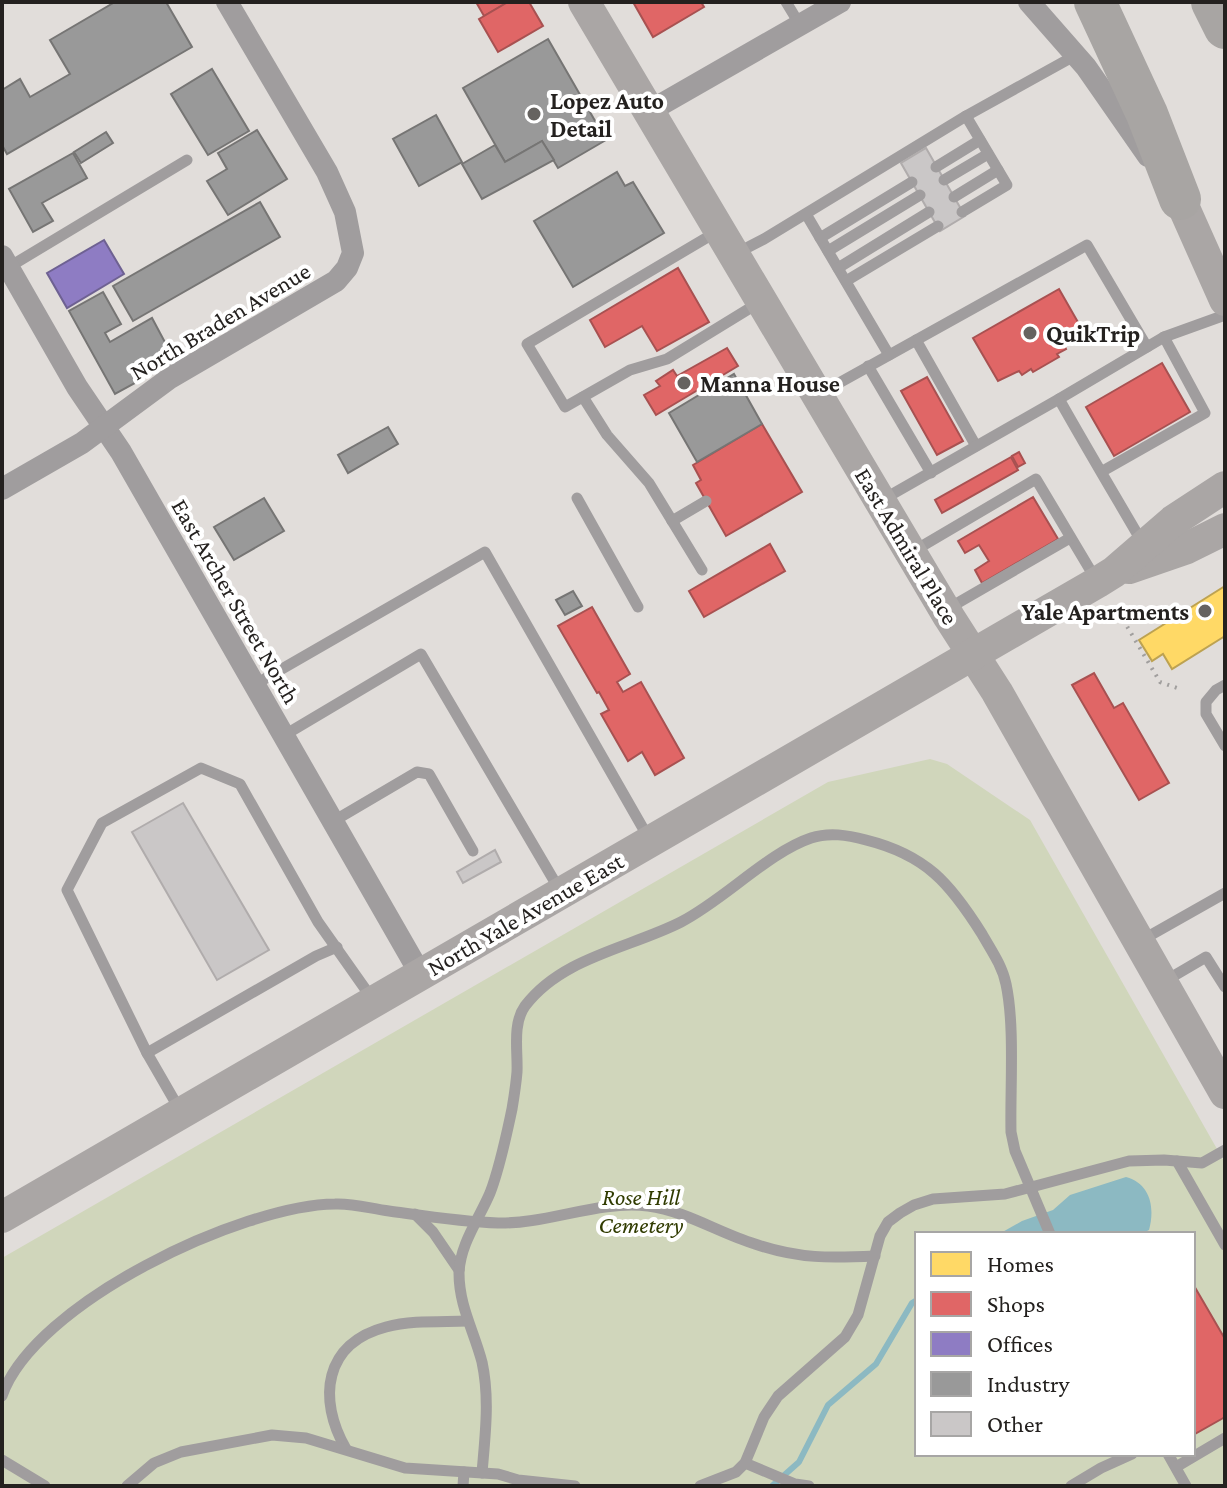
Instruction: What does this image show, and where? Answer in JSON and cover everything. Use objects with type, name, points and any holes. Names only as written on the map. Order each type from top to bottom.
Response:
[{"type":"highway","points":[[1095,2],[1147,114],[1180,199]]},
{"type":"highway","points":[[1212,2],[1225,28]]},
{"type":"main road","name":"East Admiral Place","points":[[584,2],[974,655],[1162,983],[1213,1062],[1225,1093]]},
{"type":"main road","points":[[1180,199],[1225,300]]},
{"type":"main road","points":[[1109,587],[1144,546],[1173,521],[1225,487]]},
{"type":"main road","points":[[1109,587],[1225,529]]},
{"type":"main road","name":"North Yale Avenue East","points":[[5,1207],[182,1113],[1049,611],[1109,587]]},
{"type":"street","name":"North Braden Avenue","points":[[2,489],[82,443],[170,378],[336,281],[347,268],[353,253],[345,212],[335,187],[227,2]]},
{"type":"street","points":[[648,112],[840,2]]},
{"type":"street","points":[[1029,2],[1076,55],[1180,199]]},
{"type":"street","name":"East Archer Street North","points":[[5,262],[77,387],[104,426],[421,975]]},
{"type":"lane","points":[[786,2],[800,25]]},
{"type":"lane","points":[[761,302],[667,359],[630,370],[565,407],[527,344],[726,243],[806,214],[966,116],[1076,55]]},
{"type":"lane","points":[[962,212],[1007,185],[966,116]]},
{"type":"lane","points":[[936,167],[980,140]]},
{"type":"lane","points":[[944,180],[988,154]]},
{"type":"lane","points":[[5,262],[187,160]]},
{"type":"lane","points":[[954,197],[998,170]]},
{"type":"lane","points":[[820,238],[912,182]]},
{"type":"lane","points":[[828,251],[920,195]]},
{"type":"lane","points":[[838,268],[929,212]]},
{"type":"lane","points":[[806,214],[889,355]]},
{"type":"lane","points":[[846,281],[938,226]]},
{"type":"lane","points":[[817,395],[1087,245],[1147,347]]},
{"type":"lane","points":[[881,501],[1164,337],[1225,315]]},
{"type":"lane","points":[[1101,472],[1205,413],[1164,337]]},
{"type":"lane","points":[[916,340],[976,446]]},
{"type":"lane","points":[[868,366],[931,473]]},
{"type":"lane","points":[[583,397],[607,435],[649,483],[702,570]]},
{"type":"lane","points":[[1059,399],[1144,546]]},
{"type":"lane","points":[[911,553],[1036,479],[1070,538],[1109,587]]},
{"type":"lane","points":[[577,498],[638,607]]},
{"type":"lane","points":[[672,521],[706,501]]},
{"type":"lane","points":[[945,610],[1070,538]]},
{"type":"lane","points":[[253,686],[485,552],[650,841]]},
{"type":"lane","points":[[283,736],[421,654],[561,893]]},
{"type":"lane","points":[[1224,744],[1206,714],[1206,702],[1225,685]]},
{"type":"lane","points":[[182,1113],[147,1053],[67,890],[102,823],[201,768],[240,784],[318,922],[374,1001]]},
{"type":"lane","points":[[332,822],[417,772],[429,774],[473,851]]},
{"type":"lane","points":[[482,1473],[486,1393],[482,1363],[460,1300],[459,1270],[464,1247],[491,1191],[512,1107],[517,1074],[518,1024],[524,1007],[563,973],[597,955],[651,936],[682,921],[717,901],[794,845],[832,834],[883,844],[914,857],[959,897],[997,959],[1006,982],[1011,1132],[1049,1232]]},
{"type":"lane","points":[[1139,942],[1225,893]]},
{"type":"lane","points":[[147,1053],[337,947]]},
{"type":"lane","points":[[1162,983],[1206,957],[1225,987]]},
{"type":"lane","points":[[700,1486],[736,1472],[745,1463],[764,1417],[778,1396],[845,1337],[858,1315],[880,1236],[888,1222],[914,1205],[933,1199],[1005,1194],[1129,1161],[1202,1163],[1225,1150]]},
{"type":"lane","points":[[1177,1161],[1225,1245]]},
{"type":"lane","points":[[2,1396],[6,1384],[28,1352],[62,1320],[103,1291],[162,1258],[220,1231],[289,1210],[337,1204],[499,1223],[643,1206],[671,1210],[756,1245],[791,1254],[819,1259],[875,1256]]},
{"type":"lane","points":[[415,1214],[433,1232],[459,1270]]},
{"type":"lane","points":[[346,1449],[332,1421],[328,1390],[333,1370],[350,1343],[388,1326],[467,1321]]},
{"type":"lane","points":[[127,1486],[154,1463],[181,1452],[272,1435],[306,1438],[405,1468],[482,1473],[575,1486]]},
{"type":"lane","points":[[1195,1456],[1225,1438]]},
{"type":"lane","points":[[1071,1486],[1128,1456]]},
{"type":"lane","points":[[1169,1456],[1186,1486]]},
{"type":"lane","points":[[1176,1467],[1195,1456]]},
{"type":"lane","points":[[2,1460],[45,1486]]},
{"type":"lane","points":[[745,1463],[795,1484],[809,1486]]},
{"type":"lane","points":[[463,1486],[464,1472]]},
{"type":"path","points":[[1109,587],[1160,682],[1180,689]]},
{"type":"green space","name":"Rose Hill Cemetery","points":[[930,759],[947,764],[1030,820],[1225,1163],[1225,1486],[2,1486],[2,1258],[828,782]]},
{"type":"water","points":[[1126,1177],[1134,1180],[1149,1198],[1149,1230],[1003,1232],[1053,1210],[1070,1195]]},
{"type":"building: Homes","name":"Yale Apartments","points":[[1225,586],[1225,636],[1172,669],[1163,654],[1152,661],[1139,640]]},
{"type":"building: Shops","points":[[476,2],[508,2],[484,16]]},
{"type":"building: Shops","points":[[508,2],[529,2],[543,26],[498,52],[479,19]]},
{"type":"building: Shops","points":[[633,2],[701,2],[704,7],[653,37]]},
{"type":"building: Shops","points":[[678,268],[709,322],[657,351],[642,326],[605,347],[590,320]]},
{"type":"building: Shops","name":"QuikTrip","points":[[1059,289],[1083,331],[1064,345],[1066,349],[1057,354],[1059,357],[1033,372],[1031,369],[1022,375],[1019,371],[998,381],[973,338]]},
{"type":"building: Shops","name":"Manna House","points":[[727,348],[738,366],[656,415],[644,395],[660,386],[656,381],[673,370],[677,376]]},
{"type":"building: Shops","name":"QuikTrip","points":[[1162,363],[1190,412],[1114,456],[1086,407]]},
{"type":"building: Shops","points":[[927,377],[963,441],[937,455],[901,391]]},
{"type":"building: Shops","points":[[762,424],[802,492],[726,536],[696,483],[701,480],[693,465]]},
{"type":"building: Shops","points":[[1019,452],[1025,463],[1018,467],[1012,456]]},
{"type":"building: Shops","points":[[1011,457],[1018,470],[942,513],[935,500]]},
{"type":"building: Shops","points":[[1033,497],[1058,539],[982,583],[975,570],[989,561],[979,545],[965,553],[958,541]]},
{"type":"building: Shops","points":[[770,544],[785,571],[704,617],[689,591]]},
{"type":"building: Shops","points":[[592,607],[630,674],[617,682],[623,692],[641,682],[684,758],[655,775],[642,752],[628,761],[601,714],[609,710],[558,626]]},
{"type":"building: Shops","points":[[1094,673],[1114,708],[1123,703],[1169,783],[1139,800],[1072,685]]},
{"type":"building: Shops","points":[[1195,1287],[1225,1339],[1225,1417],[1195,1434]]},
{"type":"building: Offices","points":[[104,240],[124,274],[67,308],[47,273]]},
{"type":"building: Industry","points":[[115,2],[166,2],[192,47],[7,154],[2,145],[2,90],[20,79],[30,97],[70,74],[50,40]]},
{"type":"building: Industry","name":"Lopez Auto Detail","points":[[548,39],[606,140],[558,168],[542,141],[505,162],[463,88]]},
{"type":"building: Industry","points":[[212,69],[249,131],[208,155],[171,94]]},
{"type":"building: Industry","points":[[436,115],[462,162],[419,186],[393,139]]},
{"type":"building: Industry","points":[[257,130],[287,179],[228,215],[207,181],[227,169],[218,153]]},
{"type":"building: Industry","points":[[106,132],[113,143],[81,163],[74,152]]},
{"type":"building: Industry","points":[[542,141],[554,160],[482,199],[462,164],[495,145],[505,162]]},
{"type":"building: Industry","points":[[73,153],[87,178],[42,203],[53,221],[33,232],[9,189]]},
{"type":"building: Industry","points":[[617,172],[625,186],[633,182],[664,233],[573,287],[534,221]]},
{"type":"building: Industry","points":[[260,202],[280,237],[133,321],[113,286]]},
{"type":"building: Industry","points":[[103,292],[121,324],[105,333],[110,342],[152,318],[175,361],[115,394],[69,311]]},
{"type":"building: Industry","points":[[734,374],[762,424],[697,462],[669,413]]},
{"type":"building: Industry","points":[[388,427],[398,444],[348,473],[338,455]]},
{"type":"building: Industry","points":[[264,498],[284,531],[234,560],[214,527]]},
{"type":"building: Industry","points":[[573,591],[582,606],[565,615],[556,600]]},
{"type":"building: Other","points":[[926,148],[965,216],[940,231],[901,163]]},
{"type":"building: Other","points":[[183,803],[269,950],[217,980],[132,832]]},
{"type":"building: Other","points":[[495,850],[501,862],[463,883],[457,872]]},
{"type":"waterway","points":[[772,1486],[799,1462],[828,1405],[876,1364],[915,1301]]},
{"type":"place","name":"Lopez Auto Detail","points":[[534,114]]},
{"type":"place","name":"QuikTrip","points":[[1030,333]]},
{"type":"place","name":"Manna House","points":[[684,383]]},
{"type":"place","name":"Yale Apartments","points":[[1205,611]]}]
